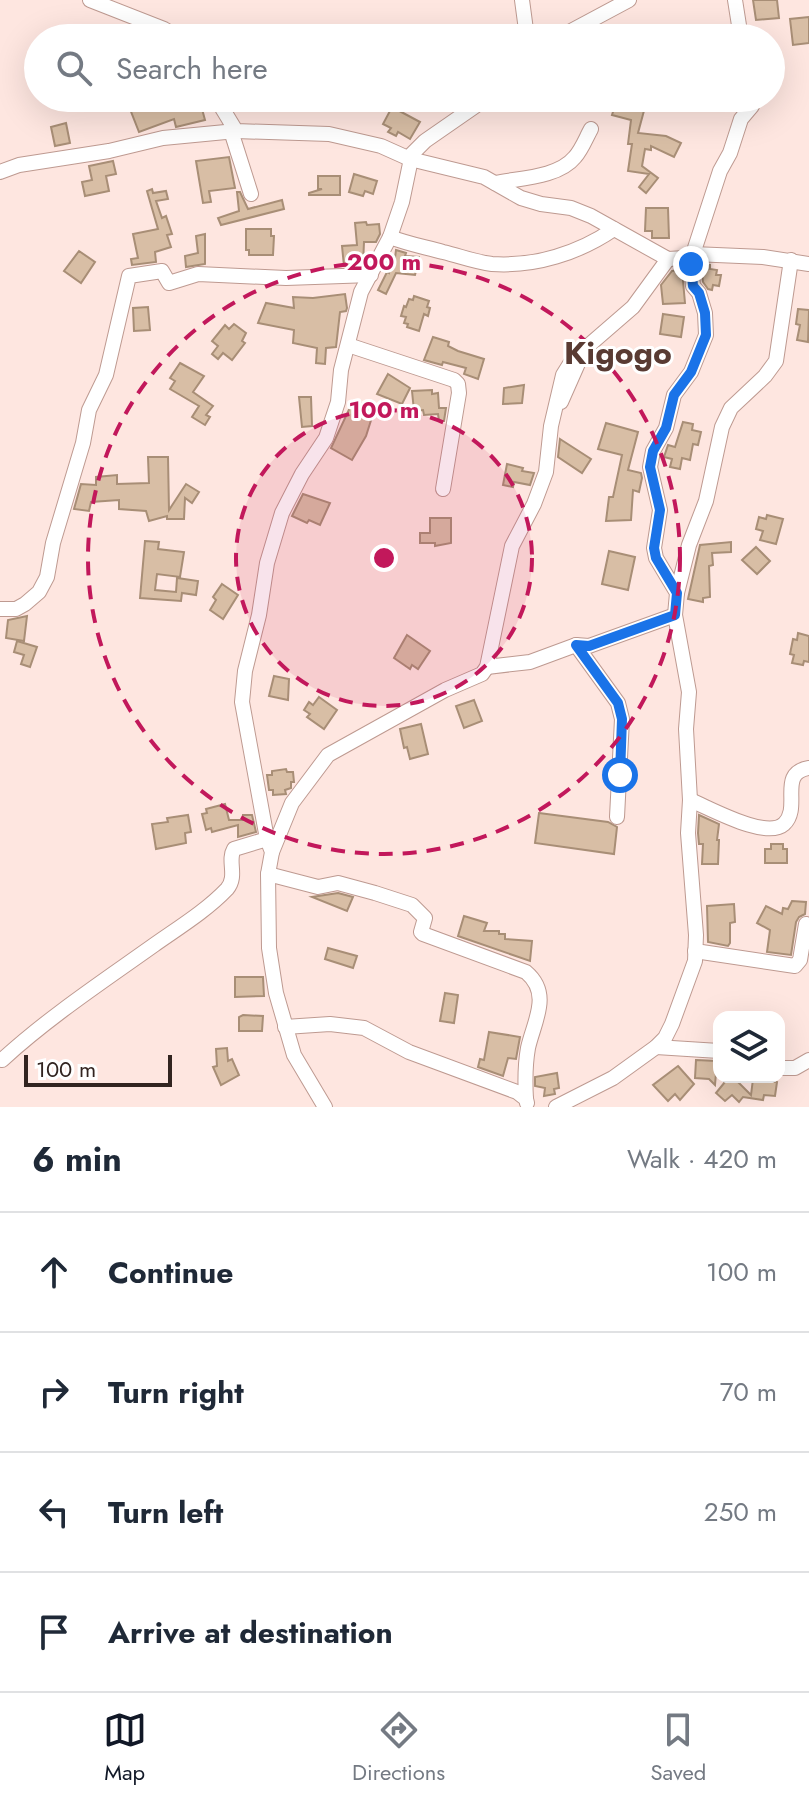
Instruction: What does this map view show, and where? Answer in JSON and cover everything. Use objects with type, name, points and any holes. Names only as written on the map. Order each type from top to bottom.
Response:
[{"type":"street","points":[[90,0],[151,24]]},
{"type":"street","points":[[522,0],[525,24]]},
{"type":"street","points":[[584,24],[629,0]]},
{"type":"street","points":[[735,0],[739,24]]},
{"type":"street","points":[[224,112],[234,131],[251,194]]},
{"type":"street","points":[[325,1107],[294,1055],[269,948],[269,846],[246,733],[242,702],[245,671],[259,615],[267,563],[282,513],[302,474],[326,438],[338,402],[361,292],[390,237],[402,202],[410,159],[425,141],[467,112]]},
{"type":"street","points":[[677,593],[656,558],[654,548],[660,510],[650,467],[653,451],[666,428],[674,395],[691,372],[706,335],[705,313],[699,293],[693,286],[689,256],[720,171],[730,153],[741,119],[747,112]]},
{"type":"street","points":[[495,183],[548,173],[566,166],[575,157],[591,129]]},
{"type":"street","points":[[0,172],[19,165],[109,151],[163,138],[234,131],[329,134],[381,146],[410,159],[484,177],[521,198],[571,208],[668,259],[689,256],[791,260],[809,264]]},
{"type":"street","points":[[390,237],[470,260],[515,264],[542,261],[590,245],[614,229]]},
{"type":"street","points":[[269,846],[292,803],[328,755],[445,690],[482,674],[487,667],[512,546],[534,504],[546,472],[554,411],[563,375],[573,359],[633,307],[668,259]]},
{"type":"street","points":[[556,1107],[613,1078],[656,1047],[672,1024],[695,961],[696,935],[688,833],[690,800],[686,729],[689,692],[675,615],[677,593],[689,545],[706,501],[722,427],[731,408],[765,376],[776,361],[791,260]]},
{"type":"street","points":[[0,609],[16,609],[25,604],[39,592],[47,577],[53,543],[83,443],[89,410],[106,375],[129,276],[162,271],[169,283],[198,274],[286,278],[371,275]]},
{"type":"street","points":[[348,345],[454,380],[458,384],[443,489]]},
{"type":"street","points":[[487,667],[530,662],[576,645],[589,646],[675,615]]},
{"type":"street","points":[[576,645],[618,703],[622,719],[617,817]]},
{"type":"street","points":[[690,800],[750,825],[773,829],[787,819],[794,774],[809,768]]},
{"type":"street","points":[[1,1060],[35,1030],[190,919],[228,887],[233,877],[231,854],[234,849],[269,846]]},
{"type":"street","points":[[268,874],[318,887],[338,883],[412,905],[425,918],[423,934],[526,972],[533,979],[541,1003],[526,1060],[527,1103]]},
{"type":"street","points":[[695,951],[795,966],[800,960],[806,924]]},
{"type":"street","points":[[285,1027],[330,1024],[364,1028],[409,1052],[506,1087],[527,1103]]},
{"type":"street","points":[[656,1047],[713,1051]]},
{"type":"street","points":[[785,1068],[795,1068],[809,1060]]},
{"type":"street","points":[[795,1068],[809,1077]]},
{"type":"building","points":[[753,0],[777,0],[779,18],[756,20]]},
{"type":"building","points":[[809,17],[809,43],[793,45],[790,19]]},
{"type":"building","points":[[131,112],[203,112],[205,120],[176,127],[174,119],[139,132]]},
{"type":"building","points":[[389,112],[401,112],[420,122],[410,139],[398,132],[396,136],[388,132],[391,128],[383,124]]},
{"type":"building","points":[[613,112],[644,112],[638,133],[666,136],[681,143],[674,157],[651,146],[651,150],[645,149],[642,166],[658,178],[646,193],[639,187],[649,174],[628,171],[632,144],[628,144],[631,120],[612,115]]},
{"type":"building","points":[[66,123],[70,143],[55,146],[51,127]]},
{"type":"building","points":[[229,157],[235,188],[209,191],[211,202],[203,203],[196,161]]},
{"type":"building","points":[[113,161],[116,174],[106,176],[109,191],[85,196],[82,182],[92,180],[89,166]]},
{"type":"building","points":[[354,174],[377,181],[373,194],[365,191],[363,196],[349,192]]},
{"type":"building","points":[[318,176],[340,176],[340,195],[309,195],[322,189],[318,189]]},
{"type":"building","points":[[152,189],[153,193],[166,191],[168,199],[156,201],[162,218],[166,216],[172,234],[167,235],[171,247],[155,252],[156,262],[132,265],[131,259],[138,258],[133,234],[158,229],[147,191]]},
{"type":"building","points":[[237,192],[240,192],[248,209],[282,200],[284,209],[221,225],[218,218],[239,211]]},
{"type":"building","points":[[646,208],[668,208],[669,238],[652,238],[652,231],[645,231]]},
{"type":"building","points":[[366,222],[367,225],[379,224],[380,234],[376,242],[364,242],[363,265],[344,266],[342,246],[357,245],[355,223]]},
{"type":"building","points":[[246,229],[271,229],[271,236],[274,236],[273,255],[249,255],[249,250],[246,250]]},
{"type":"building","points":[[205,234],[205,264],[186,267],[185,256],[198,253],[196,236]]},
{"type":"building","points":[[396,250],[406,253],[405,256],[419,257],[418,271],[415,275],[396,273],[386,294],[378,290],[389,273],[390,259],[395,258]]},
{"type":"building","points":[[79,251],[95,262],[81,283],[64,271]]},
{"type":"building","points":[[701,264],[717,270],[716,275],[721,275],[719,286],[713,285],[712,290],[708,289],[703,282]]},
{"type":"building","points":[[682,270],[685,303],[663,304],[661,285],[672,271]]},
{"type":"building","points":[[345,294],[347,308],[340,312],[336,347],[326,348],[325,364],[316,363],[317,348],[293,343],[294,330],[258,323],[266,303],[294,308],[293,297]]},
{"type":"building","points":[[414,296],[429,301],[427,307],[430,308],[428,316],[424,314],[419,331],[407,327],[408,324],[404,323],[406,317],[401,316],[404,306]]},
{"type":"building","points":[[148,307],[150,330],[134,331],[133,308]]},
{"type":"building","points":[[798,309],[809,310],[808,342],[797,340],[800,325],[796,324]]},
{"type":"building","points":[[663,314],[684,317],[681,337],[660,334]]},
{"type":"building","points":[[234,324],[246,333],[242,341],[245,343],[232,360],[223,353],[218,359],[212,354],[218,346],[212,341],[225,325],[229,329]]},
{"type":"building","points":[[433,337],[449,342],[448,346],[458,351],[484,359],[478,379],[464,374],[466,368],[424,360]]},
{"type":"building","points":[[180,363],[204,376],[193,392],[213,406],[206,415],[210,417],[205,425],[192,417],[199,406],[170,389],[175,381],[170,378]]},
{"type":"building","points":[[388,374],[410,388],[402,404],[377,394]]},
{"type":"building","points":[[524,385],[522,403],[503,404],[504,388]]},
{"type":"building","points":[[432,390],[432,394],[438,393],[439,408],[446,408],[444,421],[439,421],[438,414],[424,415],[423,410],[414,411],[412,391]]},
{"type":"building","points":[[299,397],[311,397],[312,426],[302,427]]},
{"type":"building","points":[[353,401],[367,405],[365,412],[373,414],[366,436],[352,460],[331,448]]},
{"type":"building","points":[[683,422],[693,424],[692,430],[701,432],[698,445],[693,444],[690,460],[682,458],[680,469],[670,467],[672,459],[664,457],[668,445],[675,447]]},
{"type":"building","points":[[606,423],[638,432],[628,470],[641,473],[642,478],[639,492],[633,490],[631,520],[606,521],[609,497],[613,497],[622,455],[598,449]]},
{"type":"building","points":[[560,439],[591,459],[582,473],[558,457]]},
{"type":"building","points":[[148,457],[168,457],[169,510],[186,484],[199,492],[192,503],[185,498],[184,519],[167,519],[167,516],[149,521],[146,511],[119,509],[119,500],[91,502],[89,511],[74,509],[81,484],[96,485],[96,477],[117,475],[117,484],[149,483]]},
{"type":"building","points":[[507,464],[534,473],[530,485],[514,482],[513,487],[503,485]]},
{"type":"building","points":[[303,494],[330,503],[320,525],[292,516]]},
{"type":"building","points":[[767,515],[783,519],[776,544],[760,540],[763,531],[756,529],[759,517],[766,519]]},
{"type":"building","points":[[430,518],[451,518],[451,543],[435,546],[435,543],[420,543],[420,533],[430,533]]},
{"type":"building","points":[[145,541],[159,542],[158,549],[184,552],[180,577],[157,574],[155,590],[176,592],[177,578],[198,581],[196,595],[182,593],[181,601],[140,598]]},
{"type":"building","points":[[731,542],[731,552],[712,553],[713,565],[709,566],[710,597],[703,598],[703,602],[688,599],[700,545]]},
{"type":"building","points":[[756,547],[770,561],[757,574],[742,560]]},
{"type":"building","points":[[609,551],[635,557],[628,590],[602,584]]},
{"type":"building","points":[[222,584],[238,595],[223,619],[210,610],[216,600],[213,597]]},
{"type":"building","points":[[27,616],[24,641],[6,638],[8,620]]},
{"type":"building","points":[[798,633],[809,636],[809,662],[804,661],[803,665],[792,663],[794,655],[790,654],[793,639],[797,640]]},
{"type":"building","points":[[407,635],[430,651],[418,669],[412,665],[410,669],[394,658]]},
{"type":"building","points":[[17,641],[37,647],[30,667],[21,664],[24,655],[14,652]]},
{"type":"building","points":[[274,676],[289,679],[288,700],[269,696]]},
{"type":"building","points":[[319,697],[337,710],[324,729],[307,717],[310,714],[304,710],[309,702],[313,705]]},
{"type":"building","points":[[474,700],[482,721],[464,728],[456,706]]},
{"type":"building","points":[[421,724],[428,754],[410,759],[400,729]]},
{"type":"building","points":[[286,769],[293,772],[291,788],[285,790],[286,794],[273,795],[267,775]]},
{"type":"building","points":[[225,804],[229,820],[243,820],[243,815],[252,815],[256,832],[238,837],[238,825],[212,832],[211,828],[206,830],[202,814],[207,813],[206,809]]},
{"type":"building","points":[[539,813],[608,822],[617,827],[614,854],[535,843]]},
{"type":"building","points":[[188,815],[191,832],[185,833],[186,843],[156,849],[152,824]]},
{"type":"building","points":[[699,815],[719,824],[718,864],[702,864]]},
{"type":"building","points":[[771,844],[783,844],[783,849],[787,849],[787,863],[765,863],[765,849],[771,849]]},
{"type":"building","points":[[338,893],[353,897],[347,911],[312,897]]},
{"type":"building","points":[[792,901],[806,902],[805,914],[796,922],[791,955],[767,952],[770,930],[757,923],[766,906],[782,914],[783,908],[788,909]]},
{"type":"building","points":[[734,904],[735,922],[730,923],[728,946],[708,942],[707,906]]},
{"type":"building","points":[[464,916],[487,923],[484,931],[499,931],[499,934],[505,934],[505,939],[532,941],[530,961],[458,936]]},
{"type":"building","points":[[328,948],[357,956],[353,968],[325,959]]},
{"type":"building","points":[[235,977],[263,977],[264,996],[235,997]]},
{"type":"building","points":[[445,993],[458,995],[454,1023],[440,1021]]},
{"type":"building","points":[[263,1016],[262,1031],[239,1031],[239,1017]]},
{"type":"building","points":[[489,1032],[520,1037],[516,1059],[508,1058],[503,1076],[478,1067],[480,1059],[484,1060]]},
{"type":"building","points":[[227,1048],[228,1061],[232,1059],[239,1075],[221,1085],[213,1067],[217,1066],[216,1049]]},
{"type":"building","points":[[696,1060],[713,1061],[713,1083],[709,1079],[695,1078]]},
{"type":"building","points":[[678,1066],[694,1084],[680,1100],[675,1094],[668,1101],[653,1085]]},
{"type":"building","points":[[557,1073],[559,1088],[554,1089],[555,1094],[544,1096],[545,1088],[535,1086],[535,1077]]},
{"type":"building","points":[[724,1083],[739,1083],[751,1095],[752,1083],[777,1083],[775,1096],[764,1095],[763,1100],[743,1097],[739,1102],[732,1095],[725,1101],[716,1093]]},
{"type":"district","name":"Kigogo","points":[[618,353]]},
{"type":"route","points":[[620,775],[622,719],[618,703],[576,645],[589,646],[675,615],[677,593],[660,569],[654,548],[660,510],[650,467],[653,451],[666,428],[674,395],[691,372],[706,335],[705,313],[699,293],[693,286],[691,264]]}]
